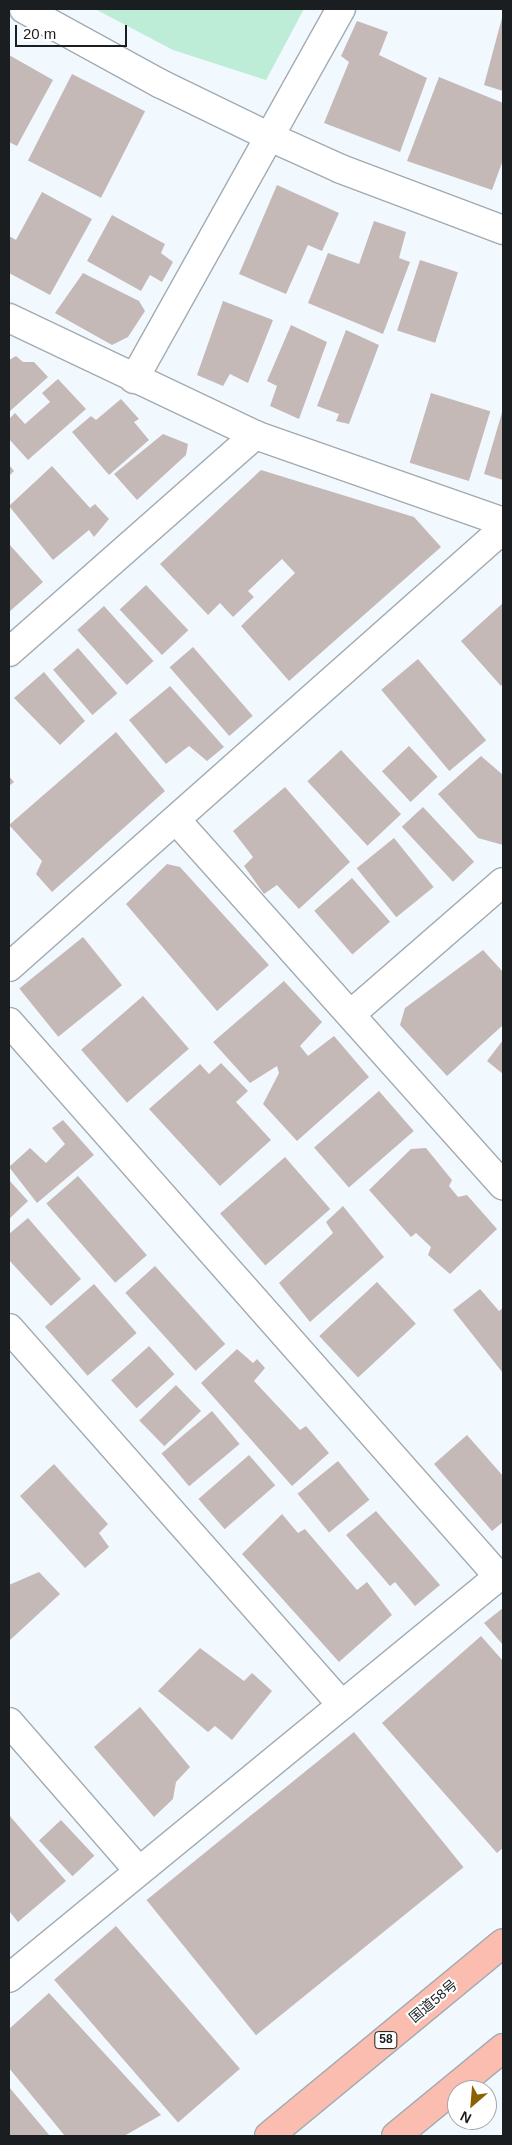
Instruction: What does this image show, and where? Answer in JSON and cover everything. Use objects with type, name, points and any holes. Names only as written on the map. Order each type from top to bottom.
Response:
[{"type":"highway","name":"国道58号","points":[[269,2136],[503,1943]]},
{"type":"highway","points":[[396,2136],[503,2048]]},
{"type":"street","points":[[24,9],[159,84],[270,137],[342,169],[503,230]]},
{"type":"street","points":[[134,379],[341,9]]},
{"type":"street","points":[[9,318],[255,436],[503,522]]},
{"type":"street","points":[[9,652],[255,436]]},
{"type":"street","points":[[9,967],[177,821],[503,529]]},
{"type":"street","points":[[177,821],[503,1186]]},
{"type":"street","points":[[351,1014],[503,882]]},
{"type":"street","points":[[9,1022],[501,1575],[138,1870],[9,1978]]},
{"type":"street","points":[[9,1328],[342,1705]]},
{"type":"street","points":[[9,1722],[138,1870]]},
{"type":"green space","points":[[95,9],[304,9],[266,80],[173,50]]},
{"type":"building","points":[[503,14],[503,91],[484,85]]},
{"type":"building","points":[[357,21],[388,32],[379,55],[427,78],[400,152],[324,123],[349,62],[341,56]]},
{"type":"building","points":[[9,55],[53,80],[17,146],[9,142]]},
{"type":"building","points":[[72,74],[145,111],[101,198],[28,160]]},
{"type":"building","points":[[439,77],[503,103],[503,160],[492,190],[407,161]]},
{"type":"building","points":[[277,185],[339,213],[322,251],[308,245],[286,294],[239,274]]},
{"type":"building","points":[[42,192],[92,219],[50,295],[9,273],[9,236],[16,240]]},
{"type":"building","points":[[112,215],[165,244],[161,253],[173,262],[162,282],[150,275],[141,291],[87,261]]},
{"type":"building","points":[[374,221],[406,232],[399,258],[410,262],[383,334],[308,303],[328,253],[359,264]]},
{"type":"building","points":[[420,260],[458,272],[435,343],[397,330]]},
{"type":"building","points":[[83,273],[139,301],[145,311],[128,337],[112,345],[55,313]]},
{"type":"building","points":[[223,301],[273,320],[248,383],[230,374],[223,386],[197,375]]},
{"type":"building","points":[[291,325],[327,342],[299,419],[270,406],[277,386],[267,381]]},
{"type":"building","points":[[346,330],[379,345],[349,424],[336,421],[339,414],[317,406]]},
{"type":"building","points":[[16,356],[23,362],[34,362],[48,377],[9,412],[9,360]]},
{"type":"building","points":[[58,379],[86,409],[28,460],[9,439],[9,419],[15,413],[25,424],[50,402],[42,393]]},
{"type":"building","points":[[431,393],[490,411],[469,481],[410,463]]},
{"type":"building","points":[[121,399],[139,419],[134,422],[149,440],[109,475],[72,432],[91,416],[96,420]]},
{"type":"building","points":[[503,409],[503,480],[484,474]]},
{"type":"building","points":[[163,434],[188,444],[186,455],[137,500],[114,474]]},
{"type":"building","points":[[9,465],[14,471],[9,476]]},
{"type":"building","points":[[52,466],[90,508],[95,504],[109,519],[94,537],[89,530],[53,560],[9,506]]},
{"type":"building","points":[[261,470],[414,517],[441,547],[289,681],[241,626],[295,573],[282,559],[248,591],[254,597],[233,617],[220,603],[208,615],[160,564]]},
{"type":"building","points":[[9,544],[43,582],[9,612]]},
{"type":"building","points":[[146,585],[188,630],[162,655],[120,610]]},
{"type":"building","points":[[503,603],[503,683],[501,686],[461,641]]},
{"type":"building","points":[[104,606],[154,661],[127,685],[77,630]]},
{"type":"building","points":[[193,647],[253,716],[229,736],[170,667]]},
{"type":"building","points":[[78,648],[117,693],[92,715],[53,670]]},
{"type":"building","points":[[418,659],[486,740],[449,771],[381,690]]},
{"type":"building","points":[[44,672],[85,721],[60,745],[14,698]]},
{"type":"building","points":[[170,686],[224,747],[207,761],[189,746],[166,764],[129,720]]},
{"type":"building","points":[[116,732],[165,791],[52,892],[36,874],[42,861],[9,825]]},
{"type":"building","points":[[409,746],[438,777],[411,802],[382,771]]},
{"type":"building","points":[[341,750],[401,814],[367,846],[307,781]]},
{"type":"building","points":[[481,756],[503,775],[503,845],[478,838],[438,794]]},
{"type":"building","points":[[9,776],[14,782],[9,786]]},
{"type":"building","points":[[285,787],[350,862],[299,909],[277,885],[264,894],[244,866],[253,857],[233,831]]},
{"type":"building","points":[[423,807],[474,862],[453,882],[402,827]]},
{"type":"building","points":[[394,838],[434,887],[396,917],[357,868]]},
{"type":"building","points":[[167,864],[180,867],[269,965],[217,1011],[126,904]]},
{"type":"building","points":[[352,878],[390,922],[352,955],[314,911]]},
{"type":"building","points":[[83,937],[122,985],[58,1037],[19,989]]},
{"type":"building","points":[[483,950],[503,972],[503,1025],[447,1076],[400,1025],[405,1008]]},
{"type":"building","points":[[284,981],[322,1022],[300,1046],[308,1056],[334,1036],[369,1077],[297,1141],[263,1104],[279,1073],[277,1066],[250,1083],[213,1042]]},
{"type":"building","points":[[143,996],[189,1049],[127,1103],[81,1050]]},
{"type":"building","points":[[503,1040],[503,1074],[487,1061]]},
{"type":"building","points":[[221,1063],[248,1091],[236,1102],[271,1140],[220,1186],[149,1109],[200,1064],[209,1074]]},
{"type":"building","points":[[379,1091],[414,1131],[349,1187],[314,1147]]},
{"type":"building","points":[[63,1120],[94,1155],[37,1203],[9,1167],[30,1148],[46,1163],[65,1144],[52,1128]]},
{"type":"building","points":[[426,1148],[452,1180],[449,1186],[458,1197],[467,1195],[497,1229],[450,1274],[428,1255],[431,1247],[416,1233],[411,1237],[369,1190],[411,1149]]},
{"type":"building","points":[[285,1157],[330,1209],[265,1265],[220,1213]]},
{"type":"building","points":[[78,1176],[147,1255],[115,1283],[46,1204]]},
{"type":"building","points":[[9,1180],[28,1201],[9,1219]]},
{"type":"building","points":[[343,1206],[384,1257],[310,1322],[279,1283],[333,1233],[326,1222]]},
{"type":"building","points":[[28,1218],[81,1279],[51,1306],[9,1260],[9,1234]]},
{"type":"building","points":[[155,1266],[225,1344],[196,1371],[125,1293]]},
{"type":"building","points":[[377,1282],[416,1324],[358,1378],[319,1336]]},
{"type":"building","points":[[94,1284],[137,1333],[88,1376],[45,1327]]},
{"type":"building","points":[[480,1289],[499,1311],[503,1308],[503,1373],[453,1310]]},
{"type":"building","points":[[149,1346],[174,1374],[137,1408],[111,1380]]},
{"type":"building","points":[[237,1349],[253,1363],[257,1359],[265,1368],[254,1381],[300,1430],[306,1426],[329,1453],[292,1486],[201,1383]]},
{"type":"building","points":[[176,1385],[201,1411],[164,1446],[139,1420]]},
{"type":"building","points":[[212,1411],[240,1444],[189,1486],[161,1453]]},
{"type":"building","points":[[467,1435],[503,1476],[503,1522],[492,1531],[434,1464]]},
{"type":"building","points":[[249,1455],[275,1485],[225,1529],[198,1499]]},
{"type":"building","points":[[338,1461],[369,1500],[329,1533],[298,1494]]},
{"type":"building","points":[[54,1464],[108,1524],[99,1533],[109,1547],[85,1568],[20,1496]]},
{"type":"building","points":[[376,1511],[440,1585],[415,1606],[395,1582],[390,1586],[346,1535]]},
{"type":"building","points":[[282,1514],[298,1533],[305,1529],[357,1590],[367,1582],[392,1615],[339,1662],[242,1554]]},
{"type":"building","points":[[39,1572],[60,1594],[9,1641],[9,1585]]},
{"type":"building","points":[[503,1608],[503,1645],[484,1623]]},
{"type":"building","points":[[481,1636],[503,1661],[503,1848],[497,1853],[382,1723]]},
{"type":"building","points":[[200,1648],[244,1681],[252,1673],[272,1691],[232,1740],[215,1726],[208,1732],[158,1691]]},
{"type":"building","points":[[140,1707],[190,1767],[176,1782],[173,1799],[154,1817],[94,1747]]},
{"type":"building","points":[[354,1732],[464,1867],[256,2035],[147,1900]]},
{"type":"building","points":[[9,1815],[66,1881],[18,1922],[9,1911]]},
{"type":"building","points":[[61,1820],[94,1856],[72,1876],[39,1840]]},
{"type":"building","points":[[116,1926],[240,2069],[178,2122],[54,1980]]},
{"type":"building","points":[[49,1993],[161,2115],[124,2136],[65,2136],[9,2068],[9,2029]]},
{"type":"building","points":[[9,2087],[50,2136],[9,2136]]}]
